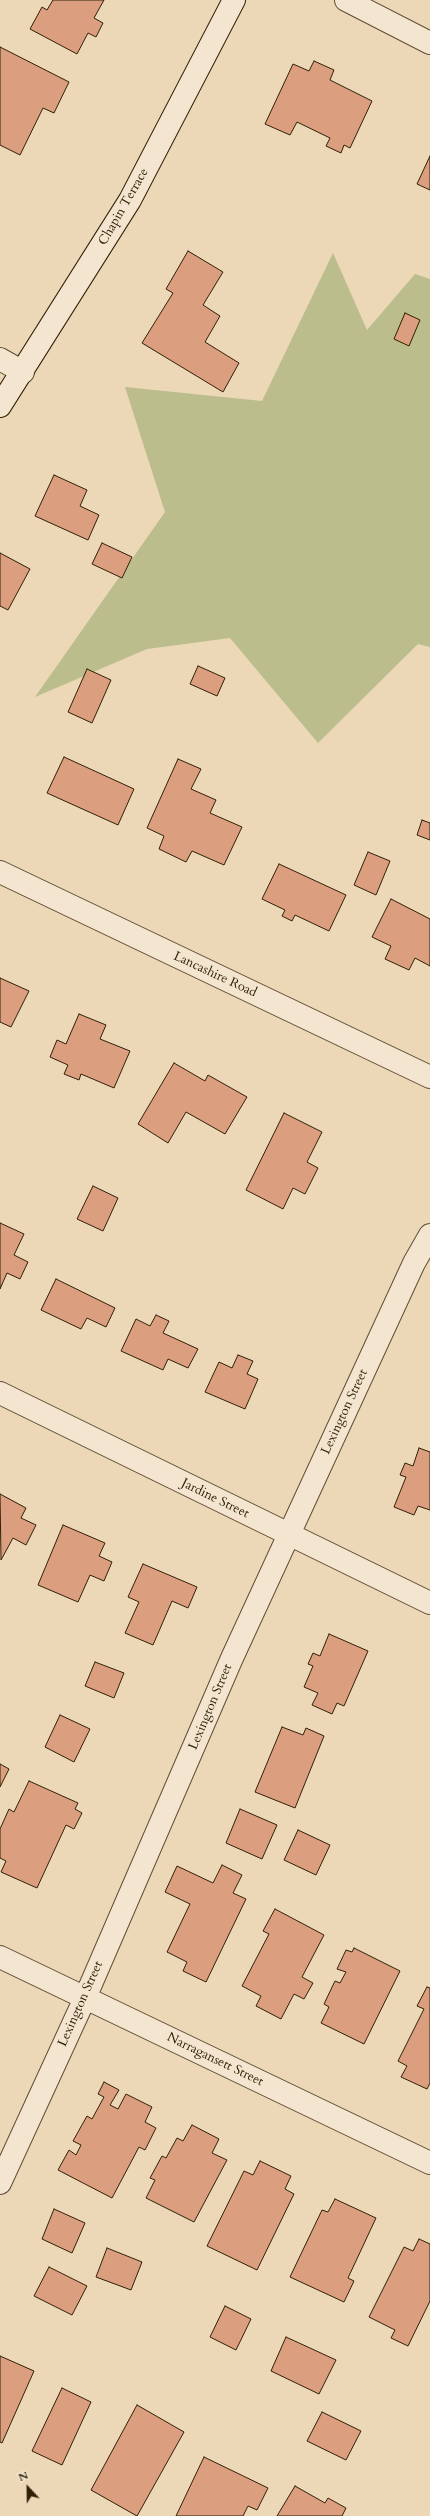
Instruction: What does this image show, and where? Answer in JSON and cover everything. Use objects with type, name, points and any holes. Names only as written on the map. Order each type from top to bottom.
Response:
[{"type":"street","name":"Chapin Terrace","points":[[0,406],[23,372],[130,200],[234,0]]},
{"type":"street","points":[[346,0],[430,43]]},
{"type":"street","points":[[0,360],[23,372]]},
{"type":"street","name":"Lancashire Road","points":[[0,872],[430,1077]]},
{"type":"street","name":"Lexington Street","points":[[0,2183],[85,1998],[229,1666],[414,1263],[430,1235]]},
{"type":"street","name":"Jardine Street","points":[[0,1393],[430,1603]]},
{"type":"street","name":"Narragansett Street","points":[[0,1957],[430,2162]]},
{"type":"green space","points":[[333,253],[367,330],[415,274],[430,279],[430,647],[418,644],[318,743],[230,638],[147,649],[35,697],[165,512],[125,387],[262,401]]},
{"type":"building","points":[[53,0],[104,0],[94,18],[103,23],[96,37],[88,33],[77,54],[30,29],[42,7],[47,10]]},
{"type":"building","points":[[0,47],[69,82],[54,113],[43,108],[20,155],[0,145]]},
{"type":"building","points":[[314,61],[334,70],[330,80],[372,101],[350,148],[344,145],[341,153],[326,146],[330,138],[297,122],[290,135],[265,124],[293,64],[309,71]]},
{"type":"building","points":[[430,156],[430,190],[417,184]]},
{"type":"building","points":[[188,251],[223,272],[203,305],[220,316],[205,342],[239,363],[223,392],[142,343],[173,293],[166,289]]},
{"type":"building","points":[[405,313],[420,320],[409,346],[394,339]]},
{"type":"building","points":[[54,475],[87,490],[80,506],[99,515],[88,540],[35,516]]},
{"type":"building","points":[[102,543],[132,557],[122,578],[92,564]]},
{"type":"building","points":[[0,553],[30,569],[8,610],[0,606]]},
{"type":"building","points":[[198,666],[225,678],[217,696],[190,684]]},
{"type":"building","points":[[87,669],[111,680],[92,723],[68,712]]},
{"type":"building","points":[[64,757],[134,789],[118,825],[47,793]]},
{"type":"building","points":[[178,759],[201,769],[191,789],[216,800],[210,813],[242,827],[224,865],[192,851],[186,862],[159,849],[164,836],[147,828]]},
{"type":"building","points":[[422,820],[430,823],[430,840],[417,835]]},
{"type":"building","points":[[368,852],[390,861],[376,895],[354,885]]},
{"type":"building","points":[[279,864],[346,895],[329,931],[295,915],[292,921],[282,916],[285,910],[262,899]]},
{"type":"building","points":[[391,899],[430,919],[430,966],[415,958],[409,970],[385,959],[391,946],[372,937]]},
{"type":"building","points":[[0,978],[29,991],[11,1027],[0,1022]]},
{"type":"building","points":[[79,1014],[106,1025],[100,1039],[130,1051],[114,1088],[81,1074],[79,1080],[64,1074],[68,1065],[50,1057],[57,1040],[66,1044]]},
{"type":"building","points":[[174,1063],[205,1081],[208,1075],[247,1097],[225,1134],[186,1112],[168,1143],[138,1124]]},
{"type":"building","points":[[284,1113],[322,1132],[307,1162],[318,1168],[305,1194],[293,1188],[283,1209],[246,1190]]},
{"type":"building","points":[[93,1186],[118,1198],[103,1231],[77,1219]]},
{"type":"building","points":[[0,1223],[24,1234],[14,1255],[28,1262],[20,1279],[7,1273],[0,1289]]},
{"type":"building","points":[[56,1279],[115,1308],[106,1327],[87,1318],[81,1329],[41,1310]]},
{"type":"building","points":[[156,1315],[169,1321],[163,1333],[198,1349],[188,1368],[168,1359],[163,1370],[121,1351],[136,1319],[150,1326]]},
{"type":"building","points":[[238,1355],[253,1361],[247,1374],[258,1379],[245,1409],[205,1392],[219,1362],[232,1368]]},
{"type":"building","points":[[419,1448],[430,1452],[430,1510],[418,1506],[414,1515],[394,1507],[406,1477],[400,1475],[405,1463],[413,1466]]},
{"type":"building","points":[[0,1494],[26,1508],[21,1518],[36,1525],[26,1545],[13,1538],[1,1560]]},
{"type":"building","points":[[63,1525],[105,1543],[99,1556],[112,1562],[104,1581],[90,1575],[78,1602],[38,1585]]},
{"type":"building","points":[[143,1564],[197,1587],[188,1608],[172,1601],[153,1645],[125,1633],[139,1602],[128,1597]]},
{"type":"building","points":[[329,1634],[368,1651],[344,1706],[337,1703],[332,1714],[312,1705],[318,1693],[304,1687],[313,1666],[308,1664],[313,1653],[320,1656]]},
{"type":"building","points":[[95,1662],[124,1673],[114,1698],[85,1686]]},
{"type":"building","points":[[60,1715],[90,1729],[74,1762],[45,1747]]},
{"type":"building","points":[[282,1727],[303,1735],[306,1728],[324,1736],[295,1808],[255,1792]]},
{"type":"building","points":[[0,1764],[9,1769],[0,1787]]},
{"type":"building","points":[[29,1781],[78,1803],[75,1809],[82,1813],[74,1829],[66,1825],[37,1888],[1,1872],[6,1861],[0,1858],[0,1829],[9,1809],[14,1812]]},
{"type":"building","points":[[240,1809],[277,1825],[262,1859],[226,1843]]},
{"type":"building","points":[[298,1830],[330,1845],[316,1875],[284,1860]]},
{"type":"building","points":[[222,1865],[242,1875],[233,1893],[246,1899],[206,1982],[183,1971],[187,1962],[167,1952],[190,1904],[165,1892],[177,1866],[213,1883]]},
{"type":"building","points":[[275,1909],[324,1935],[302,1977],[313,1983],[304,1999],[294,1994],[281,2019],[256,2006],[261,1996],[242,1986],[269,1934],[263,1931]]},
{"type":"building","points":[[354,1948],[400,1971],[364,2044],[321,2023],[329,2007],[324,2004],[335,1981],[340,1983],[346,1972],[337,1969],[346,1950],[352,1952]]},
{"type":"building","points":[[427,1987],[430,1988],[430,2083],[427,2089],[401,2077],[407,2066],[398,2061],[424,2009],[417,2006]]},
{"type":"building","points":[[104,2082],[119,2090],[110,2105],[118,2109],[126,2094],[152,2107],[145,2122],[156,2128],[145,2150],[139,2147],[112,2198],[58,2170],[69,2150],[76,2155],[81,2145],[73,2141],[87,2116],[92,2119],[104,2097],[98,2094]]},
{"type":"building","points":[[192,2125],[219,2139],[212,2153],[227,2160],[194,2222],[146,2198],[155,2180],[150,2178],[162,2156],[166,2158],[177,2138],[183,2141]]},
{"type":"building","points":[[260,2161],[291,2176],[285,2189],[294,2194],[257,2270],[207,2246],[244,2171],[253,2175]]},
{"type":"building","points":[[335,2199],[376,2218],[348,2278],[354,2281],[344,2302],[290,2277],[322,2210],[328,2212]]},
{"type":"building","points":[[54,2209],[85,2223],[72,2253],[42,2239]]},
{"type":"building","points":[[419,2239],[430,2244],[430,2301],[408,2346],[391,2338],[395,2330],[369,2317],[404,2247],[413,2251]]},
{"type":"building","points":[[107,2248],[142,2262],[131,2290],[96,2277]]},
{"type":"building","points":[[49,2267],[87,2286],[72,2315],[34,2296]]},
{"type":"building","points":[[225,2306],[251,2319],[236,2350],[210,2337]]},
{"type":"building","points":[[286,2337],[336,2360],[319,2394],[271,2371]]},
{"type":"building","points":[[0,2356],[34,2371],[2,2443],[0,2442]]},
{"type":"building","points":[[62,2388],[91,2402],[62,2465],[32,2451]]},
{"type":"building","points":[[137,2405],[184,2432],[137,2516],[91,2490]]},
{"type":"building","points":[[322,2412],[361,2431],[346,2460],[307,2441]]},
{"type":"building","points":[[204,2457],[268,2488],[257,2510],[248,2506],[243,2516],[176,2516]]},
{"type":"building","points":[[295,2486],[325,2503],[328,2498],[346,2508],[342,2516],[277,2516]]}]
